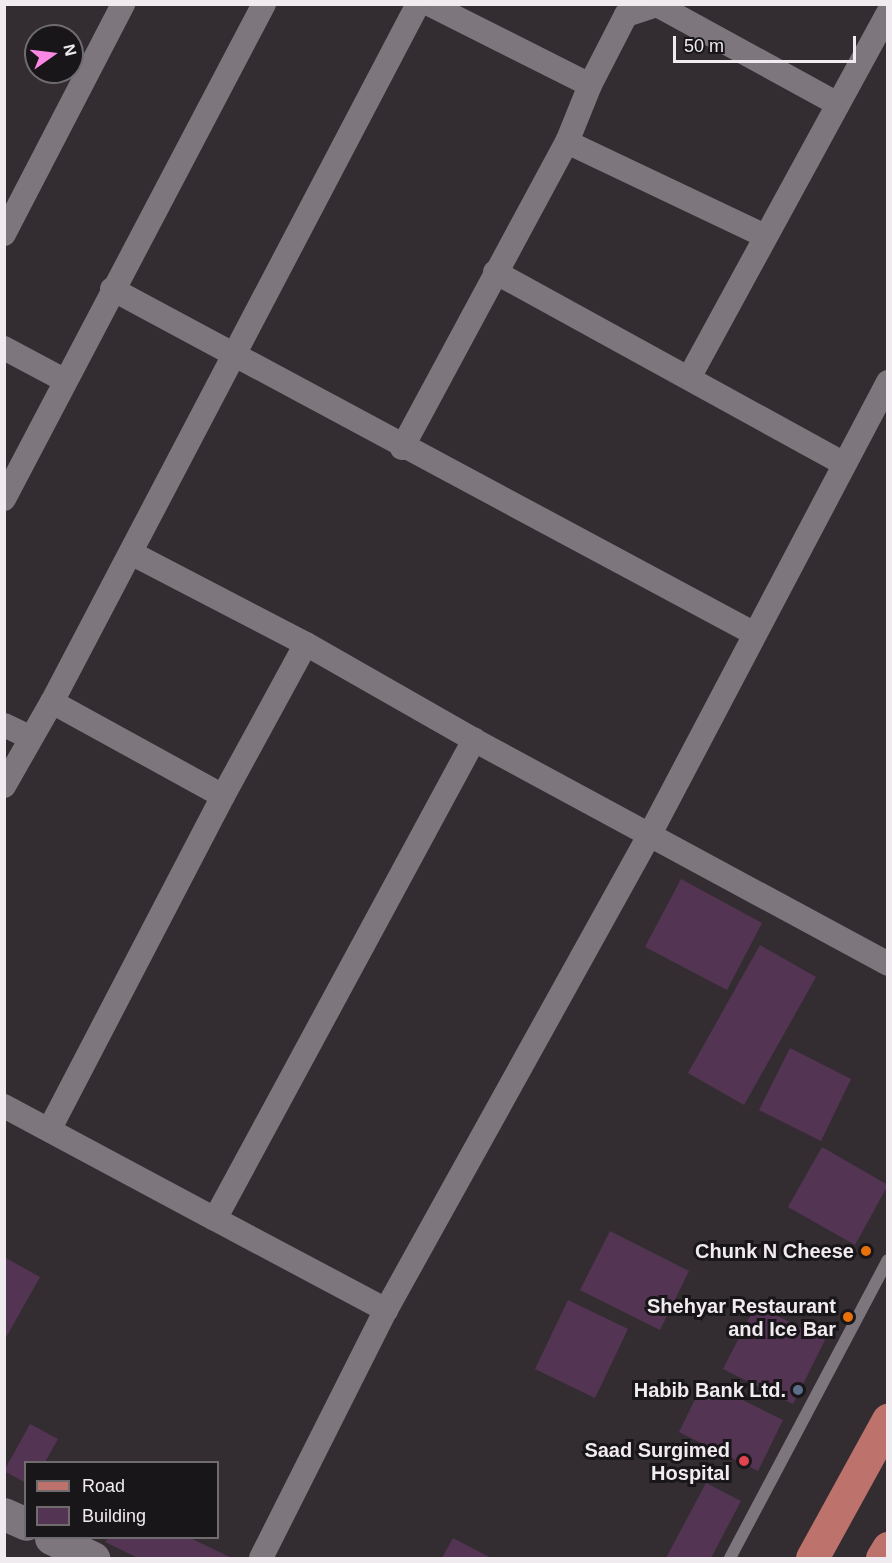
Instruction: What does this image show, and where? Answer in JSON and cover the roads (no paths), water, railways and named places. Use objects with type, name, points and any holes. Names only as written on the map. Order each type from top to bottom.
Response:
[{"type":"main road","points":[[812,1558],[888,1420]]},
{"type":"main road","points":[[4,1514],[24,1523]]},
{"type":"main road","points":[[53,1539],[93,1558]]},
{"type":"main road","points":[[882,1558],[888,1548]]},
{"type":"street","points":[[4,234],[123,4]]},
{"type":"street","points":[[4,499],[64,380],[264,4]]},
{"type":"street","points":[[4,786],[52,702],[131,553],[418,4]]},
{"type":"street","points":[[429,4],[590,85]]},
{"type":"street","points":[[402,448],[567,142],[590,85],[626,15],[657,5],[838,104]]},
{"type":"street","points":[[690,376],[888,13]]},
{"type":"street","points":[[567,142],[765,236]]},
{"type":"street","points":[[495,272],[690,376],[842,463]]},
{"type":"street","points":[[112,289],[402,448],[753,633]]},
{"type":"street","points":[[4,348],[64,380]]},
{"type":"street","points":[[261,1558],[386,1310],[650,834],[842,463],[888,382]]},
{"type":"street","points":[[131,553],[306,644],[474,740],[888,964]]},
{"type":"street","points":[[50,1129],[223,796],[306,644]]},
{"type":"street","points":[[52,702],[223,796]]},
{"type":"street","points":[[4,725],[30,737]]},
{"type":"street","points":[[215,1219],[474,740]]},
{"type":"street","points":[[4,1106],[386,1310]]},
{"type":"lane","points":[[730,1558],[888,1260]]},
{"type":"place","name":"Chunk N Cheese","points":[[866,1251]]},
{"type":"place","name":"Shehyar Restaurant and Ice Bar","points":[[848,1317]]},
{"type":"place","name":"Habib Bank Ltd.","points":[[798,1390]]},
{"type":"place","name":"Saad Surgimed Hospital","points":[[744,1461]]}]
